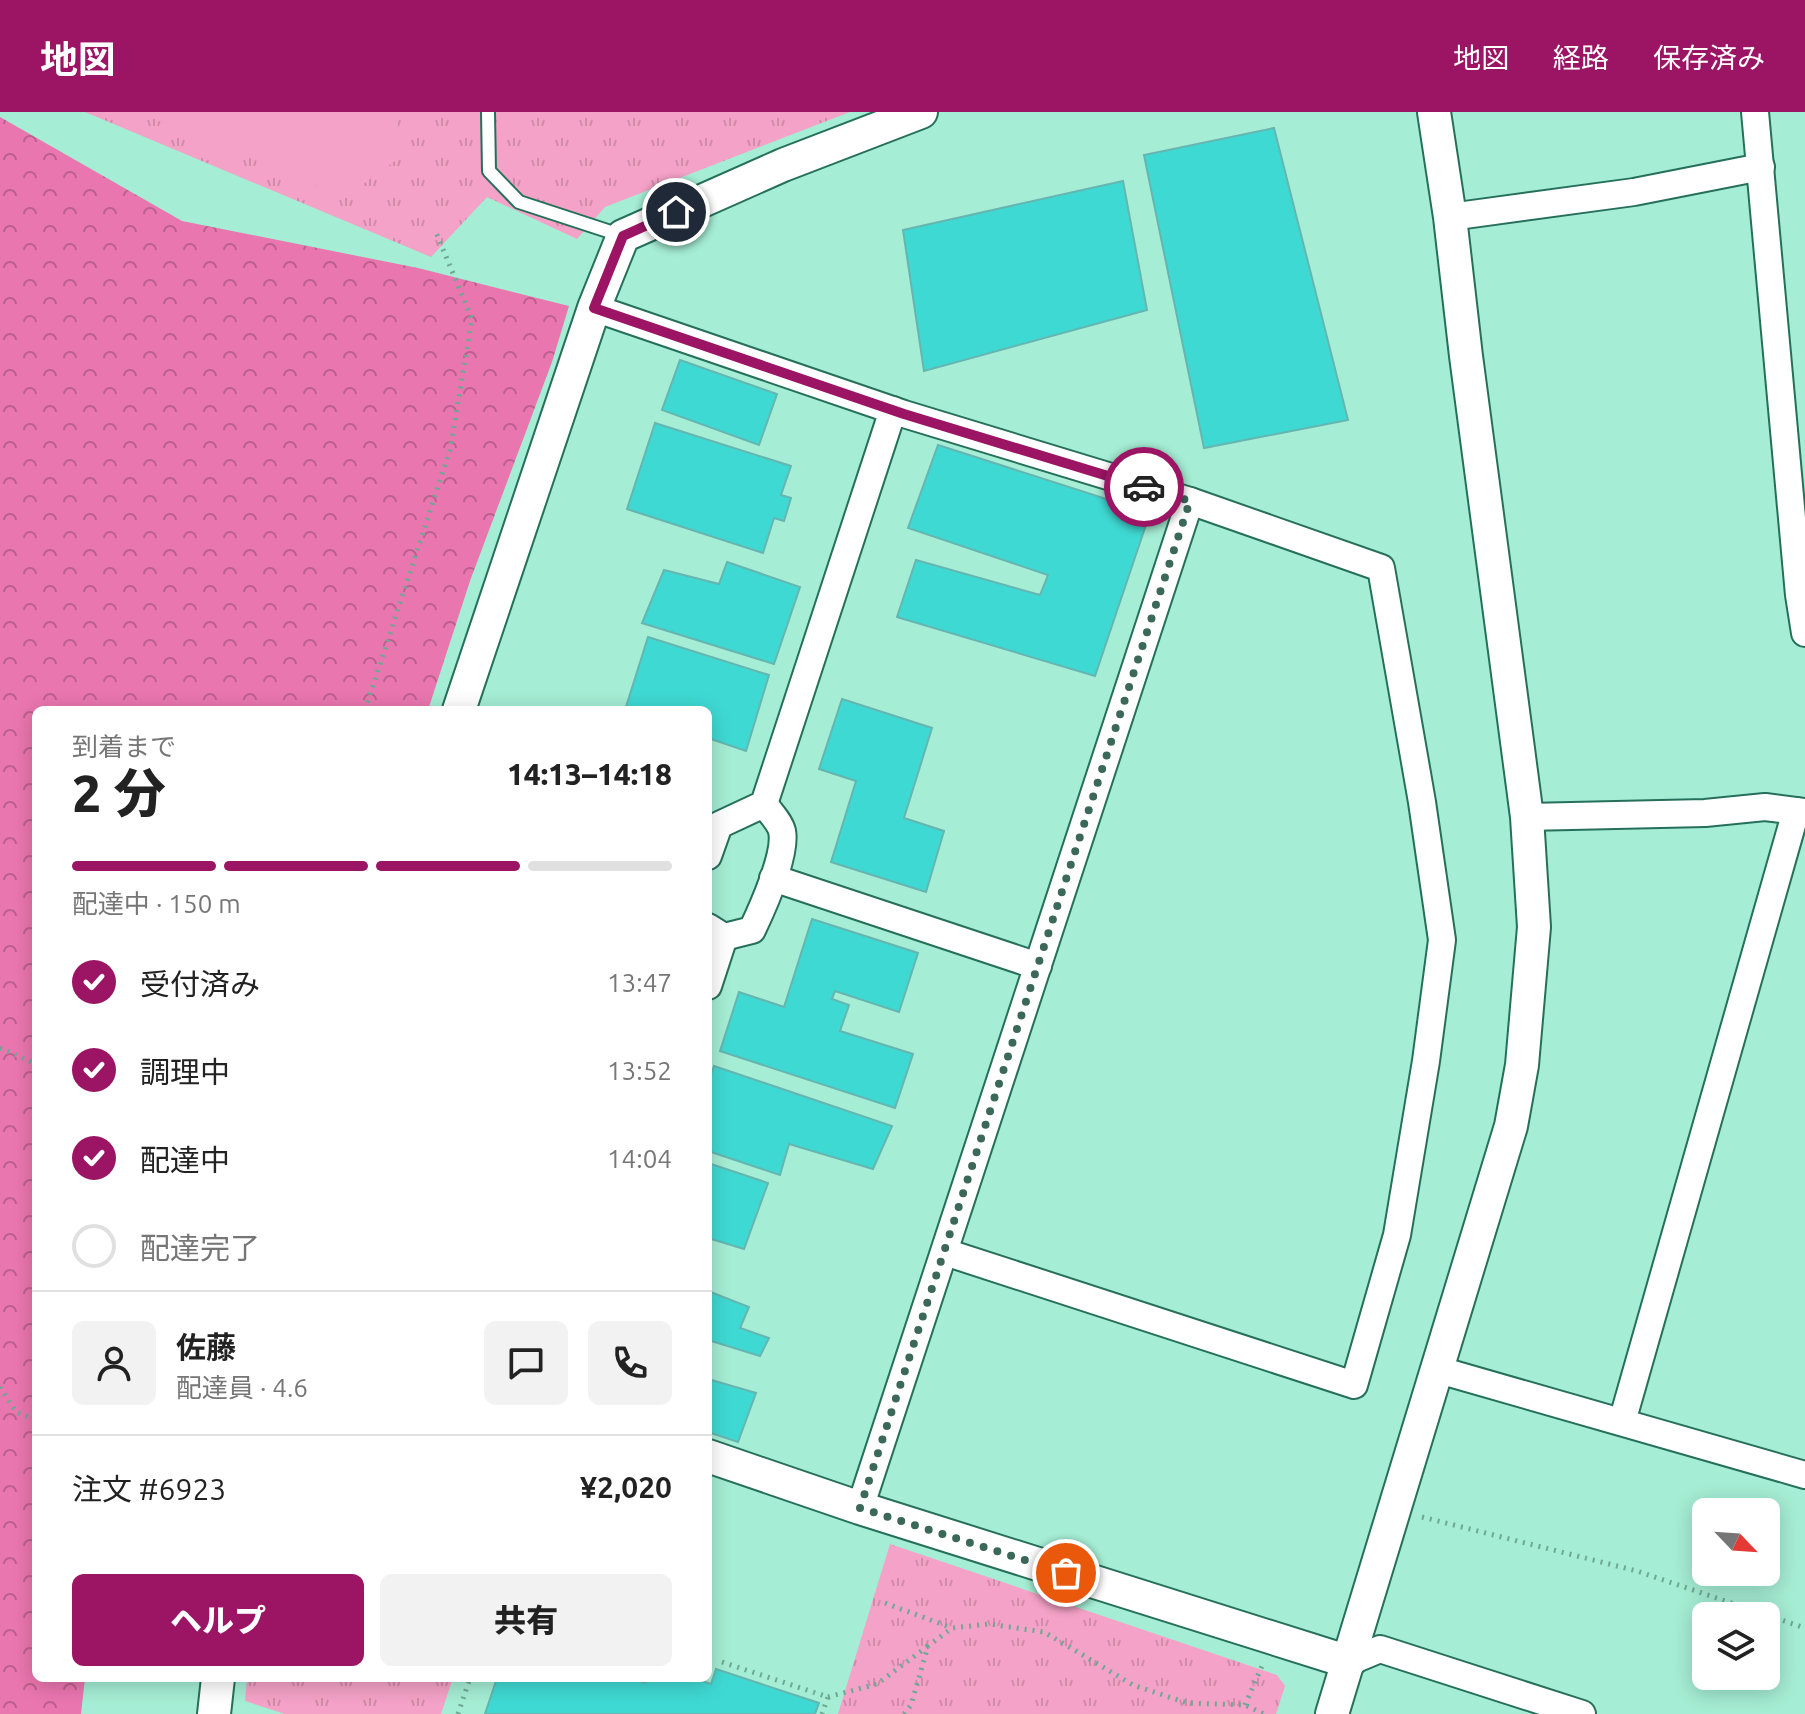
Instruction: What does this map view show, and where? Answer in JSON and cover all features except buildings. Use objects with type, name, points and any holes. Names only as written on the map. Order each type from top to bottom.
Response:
[{"type":"street","points":[[460,706],[594,308],[623,236],[783,165],[921,112]]},
{"type":"street","points":[[1332,1714],[1511,1126],[1522,1065],[1534,927],[1527,817],[1434,112]]},
{"type":"street","points":[[1755,112],[1805,633]]},
{"type":"street","points":[[1450,217],[1620,195],[1761,167]]},
{"type":"street","points":[[594,308],[893,410],[1190,501],[1381,568],[1422,802],[1442,940],[1426,1061],[1397,1235],[1354,1385],[945,1252]]},
{"type":"street","points":[[712,845],[719,825],[764,804],[893,410]]},
{"type":"street","points":[[860,1508],[1190,501]]},
{"type":"street","points":[[712,959],[716,932],[752,930],[773,878],[780,856],[782,830],[764,804]]},
{"type":"street","points":[[1527,817],[1705,813],[1765,807],[1801,811],[1622,1422]]},
{"type":"street","points":[[773,878],[1038,966]]},
{"type":"street","points":[[1439,1370],[1805,1475]]},
{"type":"street","points":[[712,1457],[860,1508],[1349,1662],[1380,1649],[1547,1709],[1582,1714]]},
{"type":"street","points":[[216,1713],[218,1682]]},
{"type":"lane","points":[[488,112],[489,171],[519,202],[623,236]]},
{"type":"path","points":[[366,706],[450,450],[472,319],[435,230]]},
{"type":"path","points":[[0,1048],[32,1062]]},
{"type":"path","points":[[0,1387],[16,1412],[32,1418]]},
{"type":"path","points":[[1393,1508],[1449,1526],[1500,1535],[1637,1571],[1805,1628]]},
{"type":"path","points":[[885,1603],[952,1628],[989,1624],[1044,1632],[1133,1685],[1187,1703],[1245,1705],[1264,1714]]},
{"type":"path","points":[[722,1662],[828,1697],[877,1684],[952,1628]]},
{"type":"path","points":[[1245,1705],[1258,1680],[1271,1638]]},
{"type":"path","points":[[904,1714],[911,1705],[928,1646]]},
{"type":"path","points":[[458,1714],[469,1682]]},
{"type":"path","points":[[822,1714],[828,1697]]},
{"type":"green space","points":[[85,112],[850,112],[605,207],[577,239],[487,197],[431,257]]},
{"type":"green space","points":[[137,112],[399,112],[395,161],[345,197]]},
{"type":"green space","points":[[0,117],[182,221],[418,268],[569,306],[552,362],[470,581],[429,706],[32,706],[32,1682],[85,1682],[81,1714],[0,1714]]},
{"type":"green space","points":[[890,1544],[1277,1675],[1285,1686],[1276,1714],[838,1714]]},
{"type":"green space","points":[[247,1682],[452,1682],[441,1714],[285,1714],[245,1701]]},
{"type":"way so far","points":[[1066,1573],[860,1508],[1190,501],[1144,487]]},
{"type":"route","points":[[676,212],[623,236],[594,308],[904,414],[1144,487]]}]
